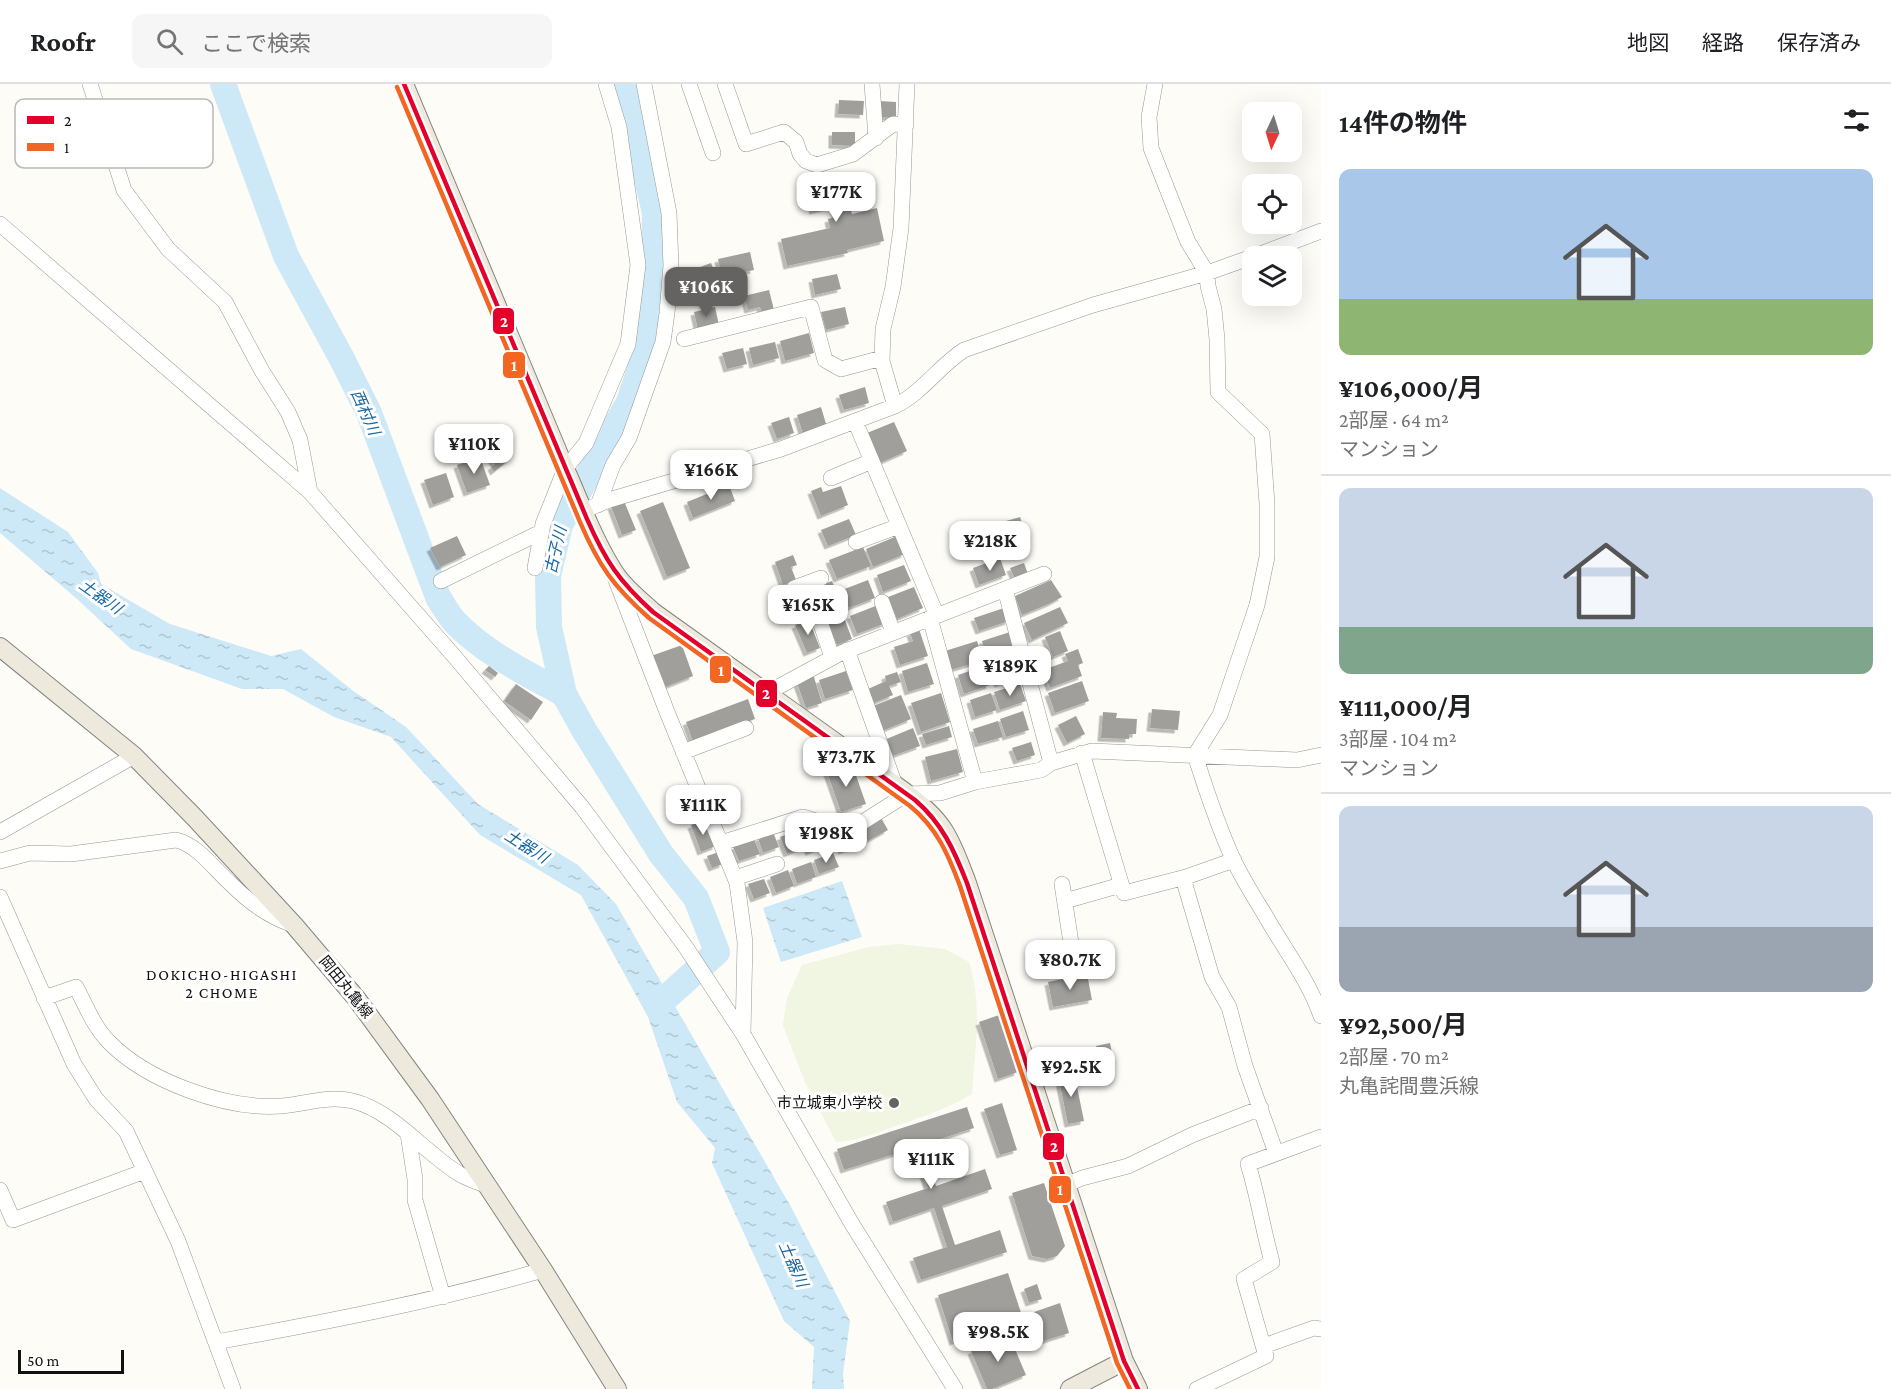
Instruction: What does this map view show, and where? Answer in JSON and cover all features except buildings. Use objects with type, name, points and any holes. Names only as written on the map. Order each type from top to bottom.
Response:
[{"type":"main road","points":[[404,84],[567,473],[591,508],[611,568],[626,587],[653,612],[901,789],[943,830],[959,861],[1125,1361],[1138,1389]]},
{"type":"main road","name":"岡田丸亀線","points":[[0,647],[134,756],[294,925],[356,998],[395,1049],[487,1186],[543,1270],[617,1389]]},
{"type":"main road","points":[[1070,1389],[1125,1361]]},
{"type":"street","points":[[90,84],[95,99]]},
{"type":"street","points":[[536,568],[541,532],[567,473],[586,443],[628,344],[638,265],[619,127],[606,84]]},
{"type":"street","points":[[591,508],[629,438],[663,342],[667,313],[671,266],[669,213],[644,84]]},
{"type":"street","points":[[689,84],[707,118],[713,153]]},
{"type":"street","points":[[725,84],[746,144],[784,132],[796,142],[800,154],[806,161],[817,165],[853,154],[892,124],[906,124]]},
{"type":"street","points":[[872,84],[876,138]]},
{"type":"street","points":[[895,406],[882,358],[883,329],[893,287],[901,228],[907,84]]},
{"type":"street","points":[[1155,84],[1149,117],[1150,148],[1188,242],[1207,273],[1217,339],[1218,392],[1262,434],[1267,504],[1268,557],[1257,604],[1220,716],[1195,755]]},
{"type":"street","points":[[117,168],[124,190],[168,249],[225,302],[262,371],[288,412],[300,440],[310,492]]},
{"type":"street","points":[[0,224],[310,492],[432,630],[582,807],[686,946],[743,1034],[852,1224],[955,1389]]},
{"type":"street","points":[[1287,246],[1321,231]]},
{"type":"street","points":[[591,508],[609,500],[781,448],[895,406],[907,400],[964,350],[1093,305],[1242,261]]},
{"type":"street","points":[[684,339],[811,308],[825,360],[842,369],[882,358]]},
{"type":"street","points":[[855,421],[899,526],[933,617],[975,782]]},
{"type":"street","points":[[831,478],[872,461]]},
{"type":"street","points":[[856,542],[899,526]]},
{"type":"street","points":[[441,581],[541,532]]},
{"type":"street","points":[[611,568],[735,878],[746,942],[743,1034]]},
{"type":"street","points":[[767,693],[847,650],[1044,574]]},
{"type":"street","points":[[807,583],[832,657]]},
{"type":"street","points":[[1005,589],[1051,763]]},
{"type":"street","points":[[882,602],[893,632]]},
{"type":"street","points":[[847,650],[901,789]]},
{"type":"street","points":[[683,752],[746,728]]},
{"type":"street","points":[[721,843],[803,817],[841,829],[858,825],[901,789],[940,793],[975,782],[1041,770],[1051,763],[1092,751],[1297,760],[1321,755]]},
{"type":"street","points":[[1082,753],[1124,893],[1184,878],[1233,860]]},
{"type":"street","points":[[1195,755],[1233,860],[1265,916],[1296,963],[1321,1016]]},
{"type":"street","points":[[0,832],[134,756]]},
{"type":"street","points":[[0,861],[30,853],[71,854],[176,840],[187,843],[233,886],[278,920],[294,925]]},
{"type":"street","points":[[735,878],[777,864]]},
{"type":"street","points":[[1184,878],[1212,977],[1228,1007],[1245,1066],[1276,1154]]},
{"type":"street","points":[[1062,884],[1071,943]]},
{"type":"street","points":[[1065,902],[1121,885]]},
{"type":"street","points":[[0,897],[74,1064],[96,1099],[126,1131],[145,1171],[178,1241],[233,1389]]},
{"type":"street","points":[[44,998],[76,987],[93,1021],[109,1041],[147,1072],[181,1088],[222,1100],[250,1105],[280,1106],[326,1099],[354,1101],[369,1108],[408,1134],[459,1174],[487,1186]]},
{"type":"street","points":[[1066,1185],[1082,1178],[1128,1166],[1192,1135],[1261,1108]]},
{"type":"street","points":[[408,1134],[415,1179],[415,1200],[443,1297]]},
{"type":"street","points":[[1197,1389],[1266,1356],[1244,1279],[1272,1262],[1256,1188],[1248,1164],[1321,1137]]},
{"type":"street","points":[[0,1190],[13,1220],[145,1171]]},
{"type":"street","points":[[216,1342],[327,1322],[443,1297],[543,1270]]},
{"type":"street","points":[[1264,1346],[1314,1328],[1321,1329]]},
{"type":"green space","points":[[899,944],[945,949],[969,962],[977,1012],[972,1094],[945,1108],[899,1125],[860,1138],[836,1142],[804,1080],[783,1025],[787,998],[802,965],[869,947]]},
{"type":"water","name":"土器川","points":[[0,488],[68,532],[98,573],[101,584],[170,624],[271,656],[301,649],[352,690],[406,727],[478,804],[578,865],[616,904],[791,1207],[850,1321],[843,1374],[844,1389],[812,1389],[814,1347],[784,1321],[712,1163],[715,1148],[677,1102],[648,1017],[581,895],[480,835],[391,737],[334,717],[283,689],[242,689],[131,649],[0,533]]},
{"type":"water","points":[[842,881],[862,937],[781,962],[763,908]]},
{"type":"waterway","name":"西村川","points":[[223,84],[286,256],[369,413],[438,597],[454,621],[478,643],[506,662],[564,694]]},
{"type":"waterway","name":"古子川","points":[[625,84],[655,213],[654,281],[647,348],[629,402],[560,525],[548,576],[549,627],[564,694],[661,854],[696,898],[717,952],[658,1005]]},
{"type":"transit line","name":"2","points":[[404,84],[587,519],[614,570],[653,612],[915,800],[933,818],[946,838],[967,883],[1124,1361],[1138,1389]]},
{"type":"transit line","name":"1","points":[[397,87],[580,522],[608,574],[626,596],[649,618],[910,806],[928,823],[941,842],[960,886],[1117,1363],[1130,1389]]},
{"type":"place","name":"市立城東小学校","points":[[894,1103]]},
{"type":"district","name":"DOKICHO-HIGASHI 2 CHOME","points":[[222,983]]}]
